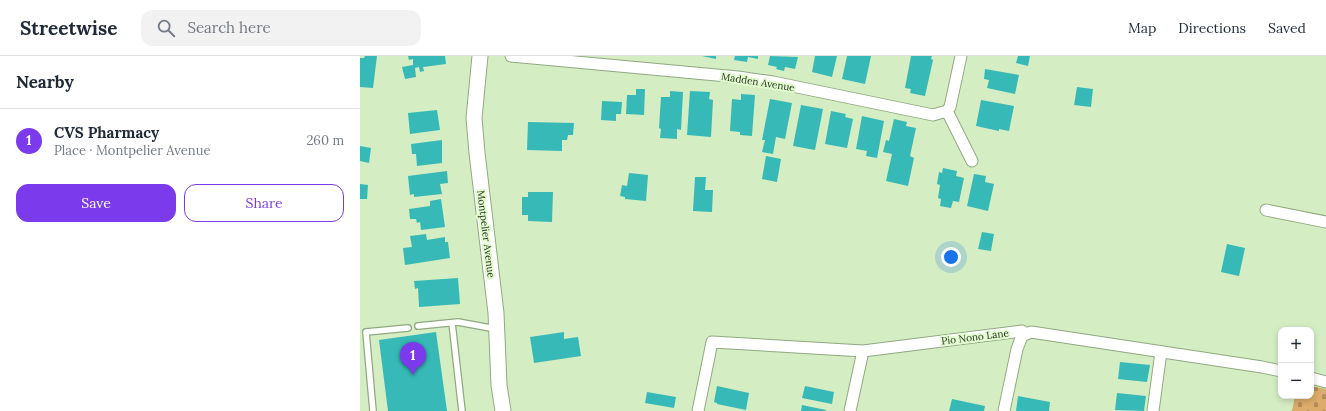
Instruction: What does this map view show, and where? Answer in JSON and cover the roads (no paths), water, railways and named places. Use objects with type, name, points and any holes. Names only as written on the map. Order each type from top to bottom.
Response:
[{"type":"street","name":"Montpelier Avenue","points":[[480,56],[474,118],[476,154],[497,329],[501,407]]},
{"type":"street","name":"Madden Avenue","points":[[511,56],[738,77],[772,82],[933,115],[947,111]]},
{"type":"street","points":[[962,56],[950,107],[947,111],[972,161]]},
{"type":"street","points":[[1266,210],[1326,222]]},
{"type":"street","name":"Pio Nono Lane","points":[[698,411],[712,342],[863,351],[1022,331],[1026,334],[1031,332],[1278,371]]},
{"type":"street","points":[[1004,411],[1017,349],[1022,336],[1026,334]]},
{"type":"street","points":[[850,411],[863,351]]},
{"type":"street","points":[[1153,411],[1162,352]]},
{"type":"street","points":[[1314,379],[1326,382]]},
{"type":"lane","points":[[418,326],[458,322],[497,329]]},
{"type":"lane","points":[[452,323],[462,411]]},
{"type":"lane","points":[[373,411],[366,332],[408,328]]},
{"type":"place","name":"CVS Pharmacy","points":[[413,375]]}]
